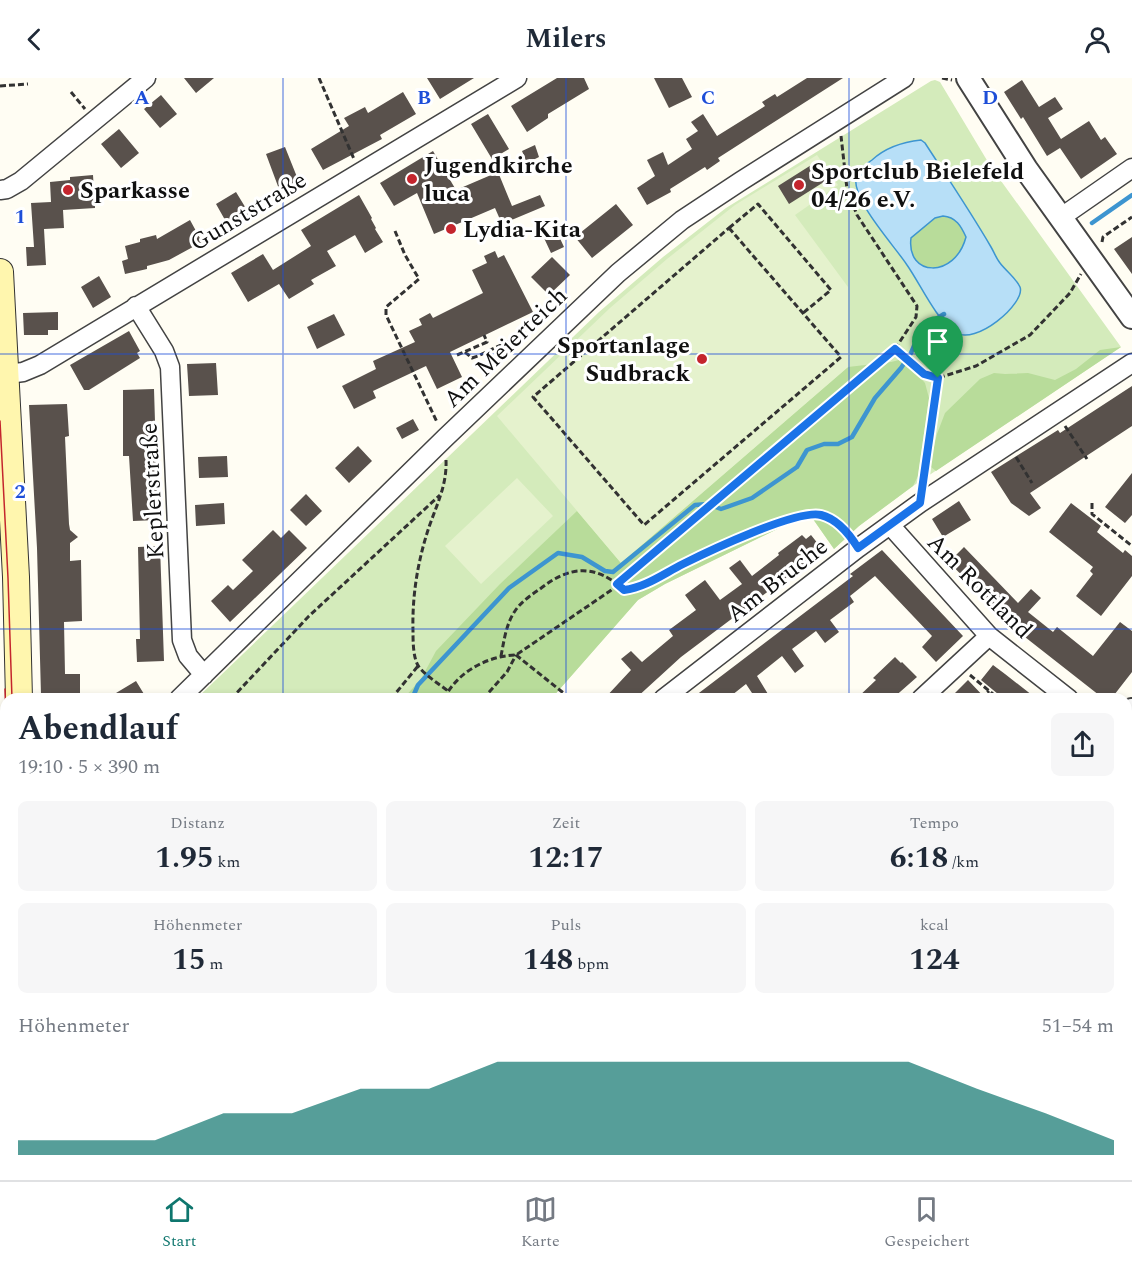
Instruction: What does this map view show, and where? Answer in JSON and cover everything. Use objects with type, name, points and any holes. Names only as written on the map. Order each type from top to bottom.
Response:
[{"type":"main road","points":[[0,272],[3,375],[16,577],[19,693]]},
{"type":"street","points":[[0,190],[7,189],[21,181],[146,78]]},
{"type":"street","name":"Gunststraße","points":[[3,375],[30,370],[359,171],[518,78]]},
{"type":"street","name":"Am Meierteich","points":[[185,693],[445,438],[618,273],[682,220],[904,78]]},
{"type":"street","points":[[968,78],[1060,218],[1132,317]]},
{"type":"street","points":[[1060,218],[1132,168]]},
{"type":"street","name":"Keplerstraße","points":[[136,306],[164,351],[170,367],[182,640],[188,656],[204,675]]},
{"type":"street","name":"Am Bruche","points":[[671,693],[920,503],[1132,363]]},
{"type":"street","name":"Am Rottland","points":[[890,525],[989,636],[1060,693]]},
{"type":"street","points":[[927,693],[989,636]]},
{"type":"path","points":[[319,78],[359,171]]},
{"type":"path","points":[[0,86],[28,84]]},
{"type":"path","points":[[71,92],[95,120]]},
{"type":"path","points":[[488,693],[507,672],[516,655],[581,612],[702,513],[895,349],[916,317],[917,306],[857,215],[847,189],[840,132],[835,122]]},
{"type":"path","points":[[729,228],[803,314],[841,357],[644,525],[533,397],[729,228],[758,204],[831,290],[803,314]]},
{"type":"path","points":[[895,349],[924,374],[938,378],[976,366],[1030,335],[1070,293],[1083,271],[1093,264],[1103,237],[1132,217]]},
{"type":"path","points":[[395,231],[419,279],[386,307],[386,315],[445,438],[446,472],[442,493],[429,527],[417,570],[413,644],[418,666],[448,691],[465,673],[501,656],[516,655],[564,693]]},
{"type":"path","points":[[465,352],[472,358],[532,330],[543,343]]},
{"type":"path","points":[[484,335],[491,350]]},
{"type":"path","points":[[457,356],[487,342]]},
{"type":"path","points":[[920,503],[938,378]]},
{"type":"path","points":[[1057,414],[1087,459]]},
{"type":"path","points":[[1009,446],[1032,483]]},
{"type":"path","points":[[237,693],[309,615],[442,493]]},
{"type":"path","points":[[1092,503],[1092,514],[1132,546]]},
{"type":"path","points":[[501,656],[507,626],[515,611],[556,576],[570,571],[592,572],[624,590],[640,588],[699,556],[789,519],[811,514],[822,515],[848,532],[858,548]]},
{"type":"path","points":[[959,663],[969,675],[992,693]]},
{"type":"path","points":[[396,693],[418,666]]},
{"type":"green space","points":[[931,81],[940,82],[991,167],[1121,347],[913,486],[859,526],[834,549],[813,519],[798,519],[665,584],[638,600],[556,693],[202,693],[599,312],[663,257],[726,208]]},
{"type":"green space","name":"Sportanlage Sudbrack","points":[[817,155],[838,185],[795,215],[848,287],[848,367],[621,563],[497,416],[610,308],[667,259],[735,205]]},
{"type":"green space","points":[[943,216],[957,223],[966,237],[960,251],[952,260],[942,266],[932,268],[923,266],[911,251],[911,238],[935,218]]},
{"type":"green space","points":[[1121,347],[936,471],[931,467],[937,434],[945,413],[980,379],[994,373],[1028,373],[1055,380],[1076,369],[1100,350]]},
{"type":"green space","points":[[903,359],[925,383],[929,398],[918,476],[913,486],[859,526],[834,549],[813,519],[798,519],[665,584],[638,600],[556,693],[408,693],[421,679],[436,651],[500,584],[577,511],[621,563],[848,367]]},
{"type":"green space","points":[[517,478],[553,516],[481,584],[445,546]]},
{"type":"water","points":[[921,140],[975,220],[999,261],[1020,287],[1020,294],[1007,312],[986,329],[974,334],[964,335],[955,332],[941,318],[907,265],[875,222],[856,186],[856,176],[859,171],[877,155],[895,146]],"holes":[[[943,216],[957,223],[966,237],[960,251],[952,260],[942,266],[932,268],[923,266],[911,251],[911,238],[935,218]]]},
{"type":"building","points":[[184,78],[214,78],[196,93]]},
{"type":"building","points":[[427,78],[474,78],[440,99]]},
{"type":"building","points":[[557,78],[584,78],[589,89],[548,114],[548,118],[527,132],[511,106]]},
{"type":"building","points":[[654,78],[682,78],[692,97],[669,108]]},
{"type":"building","points":[[807,78],[843,78],[718,158],[720,161],[707,170],[705,167],[670,189],[671,192],[647,205],[637,188],[655,176],[647,160],[663,152],[668,165],[692,149],[686,139],[698,131],[691,122],[703,114],[717,136],[765,106],[762,102],[775,94],[777,97]]},
{"type":"building","points":[[1022,80],[1039,107],[1055,97],[1063,109],[1048,118],[1061,139],[1089,121],[1101,140],[1105,137],[1117,154],[1081,179],[1060,148],[1047,156],[1023,117],[1021,119],[1004,92]]},
{"type":"building","points":[[403,92],[416,114],[380,135],[382,139],[323,170],[311,149],[349,126],[344,118],[365,107],[368,113]]},
{"type":"building","points":[[161,95],[177,114],[160,128],[144,109]]},
{"type":"building","points":[[488,114],[509,149],[492,159],[471,124]]},
{"type":"building","points":[[119,129],[139,153],[121,168],[101,144]]},
{"type":"building","points":[[535,145],[539,157],[527,163],[522,151]]},
{"type":"building","points":[[285,147],[299,182],[279,189],[266,154]]},
{"type":"building","points":[[433,151],[456,190],[498,172],[512,206],[540,195],[545,206],[502,224],[495,208],[434,234],[417,193],[394,206],[380,183]]},
{"type":"building","name":"Sportclub Bielefeld 04/26 e.V.","points":[[816,162],[827,180],[789,204],[778,186]]},
{"type":"building","points":[[93,175],[95,208],[63,210],[64,228],[44,229],[46,265],[27,266],[26,247],[34,247],[31,203],[51,202],[50,182]]},
{"type":"building","points":[[236,192],[250,215],[229,227],[216,204]]},
{"type":"building","points":[[359,195],[383,242],[365,253],[355,235],[327,251],[336,266],[311,280],[314,284],[289,299],[279,284],[248,302],[231,273],[263,254],[273,270],[311,246],[301,230]]},
{"type":"building","points":[[616,204],[633,225],[592,258],[575,237]]},
{"type":"building","points":[[190,220],[202,242],[169,260],[147,266],[147,269],[125,274],[122,261],[128,259],[125,246],[156,235],[157,239]]},
{"type":"building","points":[[557,232],[564,247],[551,253],[544,238]]},
{"type":"building","points":[[1132,237],[1132,274],[1114,249]]},
{"type":"building","points":[[495,251],[498,258],[504,255],[533,312],[450,352],[462,377],[437,389],[426,366],[373,391],[376,398],[354,409],[342,386],[376,369],[373,361],[415,342],[409,331],[422,325],[419,319],[430,313],[433,318],[483,293],[472,270],[487,263],[484,256]]},
{"type":"building","points":[[552,257],[570,275],[549,295],[531,277]]},
{"type":"building","points":[[99,276],[111,297],[93,308],[81,287]]},
{"type":"building","points":[[58,312],[58,330],[48,330],[48,335],[24,335],[23,313]]},
{"type":"building","points":[[334,314],[345,335],[317,349],[307,327]]},
{"type":"building","points":[[129,331],[140,351],[137,353],[140,358],[89,390],[84,390],[70,365]]},
{"type":"building","points":[[216,363],[218,395],[189,396],[187,364]]},
{"type":"building","points":[[1132,386],[1132,426],[1030,493],[1041,508],[1029,516],[1011,503],[991,472],[1058,430],[1060,433]]},
{"type":"building","points":[[154,389],[158,520],[133,521],[129,456],[123,456],[123,390]]},
{"type":"building","points":[[67,404],[69,436],[65,437],[69,524],[70,530],[78,537],[70,543],[70,561],[81,560],[82,621],[64,622],[65,674],[80,674],[80,693],[41,693],[37,548],[29,405]]},
{"type":"building","points":[[413,419],[419,430],[402,439],[396,428]]},
{"type":"building","points":[[358,446],[372,461],[349,483],[335,468]]},
{"type":"building","points":[[227,456],[228,477],[199,478],[198,457]]},
{"type":"building","points":[[1132,473],[1132,515],[1125,523],[1105,507]]},
{"type":"building","points":[[306,494],[322,511],[306,526],[290,510]]},
{"type":"building","points":[[959,501],[971,520],[943,537],[932,519]]},
{"type":"building","points":[[224,503],[225,524],[196,526],[195,505]]},
{"type":"building","points":[[1071,503],[1101,526],[1097,532],[1123,553],[1125,550],[1132,556],[1132,576],[1101,616],[1076,596],[1093,574],[1090,571],[1093,567],[1049,532]]},
{"type":"building","points":[[273,530],[281,538],[289,530],[307,548],[230,622],[211,601],[228,585],[233,590],[253,571],[242,560]]},
{"type":"building","points":[[802,535],[806,539],[811,535],[823,550],[681,657],[642,693],[610,693],[631,670],[621,659],[631,651],[642,662],[673,636],[669,630],[696,610],[685,595],[705,580],[720,600],[742,584],[729,568],[740,560],[752,576],[779,555],[778,553]]},
{"type":"building","points":[[160,546],[164,661],[137,662],[136,639],[140,639],[138,547]]},
{"type":"building","points":[[964,547],[1018,603],[1031,589],[1041,598],[1028,612],[1053,632],[1057,627],[1093,656],[1120,622],[1132,631],[1132,672],[1116,693],[1096,693],[1007,623],[949,562]]},
{"type":"building","points":[[882,550],[963,636],[936,662],[922,647],[932,636],[875,576],[850,596],[854,602],[830,620],[839,632],[825,643],[816,631],[792,649],[804,666],[795,673],[782,656],[757,676],[767,693],[752,693],[746,684],[735,693],[699,693],[853,576],[850,574]]},
{"type":"building","points":[[895,657],[917,677],[899,693],[862,693],[876,680],[873,678]]},
{"type":"building","points":[[993,665],[1029,693],[997,693],[981,680]]},
{"type":"building","points":[[968,680],[980,693],[955,693]]},
{"type":"building","points":[[136,681],[143,693],[116,693]]},
{"type":"waterway","points":[[1092,223],[1132,195]]},
{"type":"waterway","points":[[415,693],[418,685],[509,588],[558,553],[582,557],[605,571],[613,572],[695,505],[708,504],[721,509],[752,498],[797,467],[807,450],[824,444],[838,444],[852,437],[875,398],[911,353],[917,339],[930,323],[944,314]]},
{"type":"tram line","points":[[0,421],[12,693]]},
{"type":"tram line","points":[[5,689],[5,693]]},
{"type":"place","name":"Jugendkirche luca","points":[[412,179]]},
{"type":"place","name":"Sportclub Bielefeld 04/26 e.V.","points":[[799,185]]},
{"type":"place","name":"Sparkasse","points":[[68,190]]},
{"type":"place","name":"Lydia-Kita","points":[[451,229]]},
{"type":"place","name":"Sportanlage Sudbrack","points":[[702,359]]},
{"type":"route","points":[[895,349],[924,374],[938,378],[920,503],[858,548],[848,532],[822,515],[811,514],[789,519],[699,556],[640,588],[624,590],[617,584],[895,349]]}]
